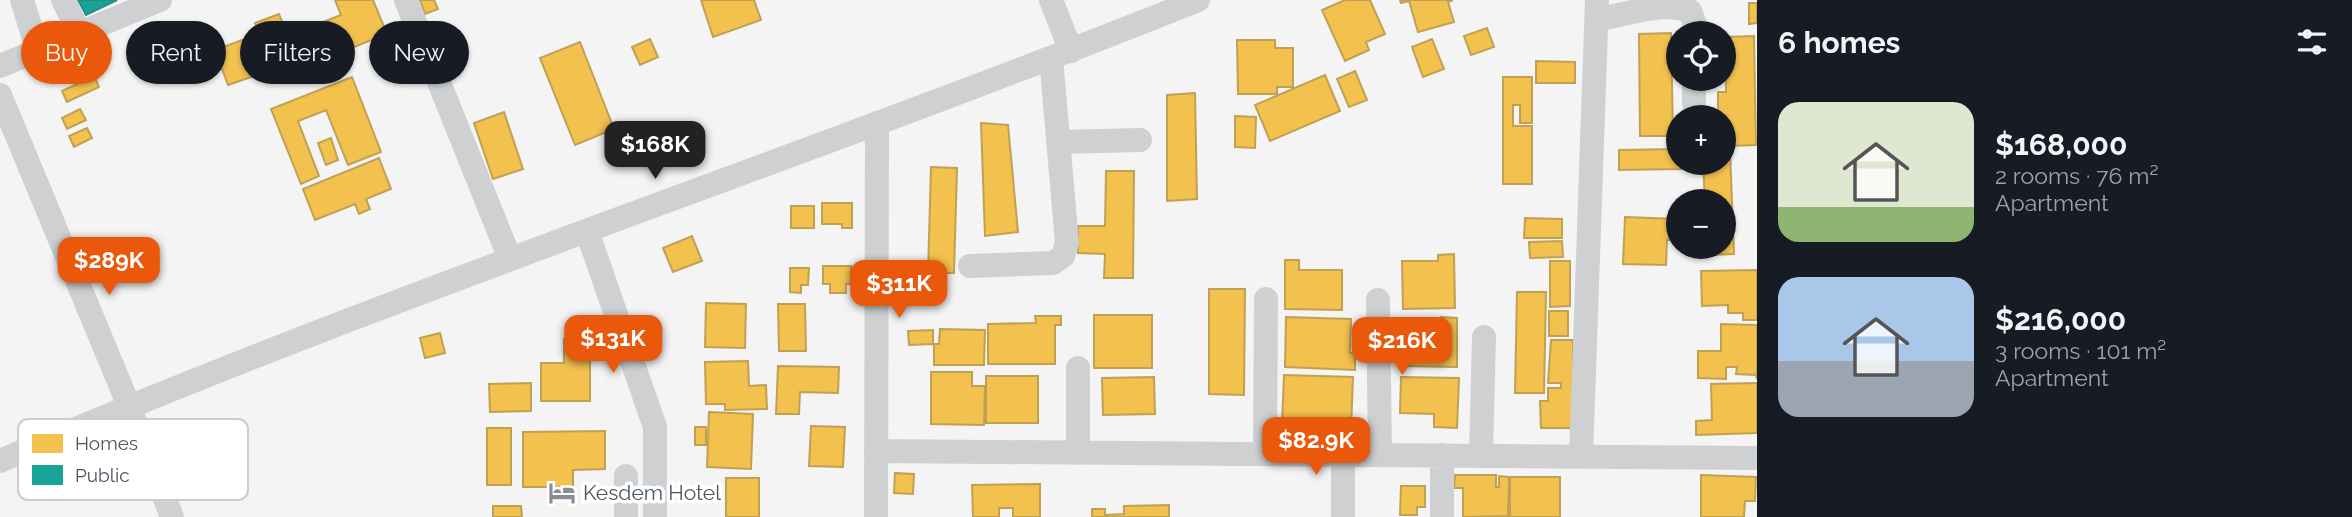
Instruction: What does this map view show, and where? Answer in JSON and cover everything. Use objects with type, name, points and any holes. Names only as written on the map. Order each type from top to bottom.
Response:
[{"type":"street","points":[[22,0],[29,21]]},
{"type":"street","points":[[63,0],[74,21]]},
{"type":"street","points":[[111,21],[160,0]]},
{"type":"street","points":[[406,0],[510,260]]},
{"type":"street","points":[[970,266],[1053,263],[1063,256],[1067,243],[1059,142],[1061,55],[1051,0]]},
{"type":"street","points":[[99,419],[510,260],[1061,55],[1198,0]]},
{"type":"street","points":[[1581,456],[1597,10],[1676,6],[1690,11],[1694,21]]},
{"type":"street","points":[[0,66],[21,58]]},
{"type":"street","points":[[1694,91],[1694,104]]},
{"type":"street","points":[[0,95],[11,149],[134,419]]},
{"type":"street","points":[[876,517],[877,123]]},
{"type":"street","points":[[1059,142],[1140,139]]},
{"type":"street","points":[[587,231],[654,427],[655,517]]},
{"type":"street","points":[[1265,454],[1266,299]]},
{"type":"street","points":[[1378,300],[1380,455]]},
{"type":"street","points":[[1481,456],[1484,337]]},
{"type":"street","points":[[1078,453],[1079,368]]},
{"type":"street","points":[[876,451],[1757,458]]},
{"type":"street","points":[[0,461],[18,453]]},
{"type":"street","points":[[1343,454],[1343,517]]},
{"type":"street","points":[[1442,455],[1442,517]]},
{"type":"street","points":[[626,476],[626,517]]},
{"type":"street","points":[[165,500],[172,517]]},
{"type":"building: Homes","points":[[335,0],[373,0],[382,21],[369,21],[369,41],[355,47],[355,21],[326,21],[341,15]]},
{"type":"building: Homes","points":[[420,0],[434,0],[438,9],[425,14]]},
{"type":"building: Homes","points":[[701,0],[754,0],[761,20],[713,37]]},
{"type":"building: Homes","points":[[1345,0],[1370,0],[1385,34],[1366,42],[1369,50],[1345,61],[1322,10]]},
{"type":"building: Homes","points":[[1400,0],[1453,0],[1448,2],[1454,22],[1418,32],[1409,1],[1401,3]]},
{"type":"building: Homes","points":[[1749,3],[1757,3],[1757,23],[1749,24]]},
{"type":"building: Homes","points":[[279,14],[282,21],[260,21]]},
{"type":"building: Homes","points":[[1487,28],[1494,47],[1471,55],[1464,36]]},
{"type":"building: Homes","points":[[1666,33],[1666,91],[1672,91],[1672,105],[1666,105],[1666,136],[1640,136],[1639,34]]},
{"type":"building: Homes","points":[[1754,36],[1756,145],[1736,146],[1736,105],[1718,105],[1718,92],[1736,91],[1736,37]]},
{"type":"building: Homes","points":[[650,39],[658,57],[640,65],[632,47]]},
{"type":"building: Homes","points":[[1432,39],[1444,69],[1423,77],[1412,47]]},
{"type":"building: Homes","points":[[1237,40],[1275,40],[1275,48],[1293,48],[1293,87],[1277,87],[1277,94],[1238,94]]},
{"type":"building: Homes","points":[[240,41],[240,81],[228,85],[226,80],[226,46]]},
{"type":"building: Homes","points":[[580,42],[614,129],[575,145],[540,58]]},
{"type":"building: Homes","points":[[1536,61],[1575,62],[1575,83],[1536,83]]},
{"type":"building: Homes","points":[[1355,71],[1367,100],[1349,107],[1337,79]]},
{"type":"building: Homes","points":[[1325,75],[1340,111],[1270,141],[1255,105]]},
{"type":"building: Homes","points":[[1503,77],[1532,77],[1532,123],[1520,123],[1520,105],[1513,105],[1513,126],[1532,126],[1532,184],[1503,184]]},
{"type":"building: Homes","points":[[77,84],[98,84],[99,87],[67,102],[62,91]]},
{"type":"building: Homes","points":[[334,84],[355,84],[381,152],[348,165],[326,110],[298,121],[319,176],[301,184],[271,109]]},
{"type":"building: Homes","points":[[1195,93],[1197,199],[1167,201],[1167,95]]},
{"type":"building: Homes","points":[[80,109],[86,120],[67,129],[62,118]]},
{"type":"building: Homes","points":[[504,112],[523,169],[493,179],[474,123]]},
{"type":"building: Homes","points":[[1235,116],[1256,117],[1255,148],[1235,147]]},
{"type":"building: Homes","points":[[981,123],[1008,125],[1018,232],[985,236]]},
{"type":"building: Homes","points":[[87,128],[92,138],[74,147],[69,136]]},
{"type":"building: Homes","points":[[331,138],[338,160],[326,165],[318,143]]},
{"type":"building: Homes","points":[[1666,149],[1666,169],[1619,170],[1619,150]]},
{"type":"building: Homes","points":[[379,158],[391,189],[366,199],[370,209],[359,214],[355,204],[315,220],[303,189]]},
{"type":"building: Homes","points":[[931,167],[957,168],[954,273],[928,273]]},
{"type":"building: Homes","points":[[1106,171],[1134,171],[1133,278],[1104,278],[1105,254],[1078,253],[1078,226],[1105,226]]},
{"type":"building: Homes","points":[[1704,175],[1731,175],[1732,189],[1704,189]]},
{"type":"building: Homes","points":[[822,203],[852,203],[852,228],[842,228],[842,224],[822,224]]},
{"type":"building: Homes","points":[[791,206],[814,206],[814,228],[791,228]]},
{"type":"building: Homes","points":[[1625,217],[1666,219],[1666,265],[1623,264]]},
{"type":"building: Homes","points":[[1525,218],[1562,219],[1562,238],[1524,238]]},
{"type":"building: Homes","points":[[692,236],[702,261],[673,272],[663,248]]},
{"type":"building: Homes","points":[[1562,241],[1563,257],[1530,258],[1529,242]]},
{"type":"building: Homes","points":[[1454,254],[1455,308],[1403,309],[1402,261],[1438,261],[1438,255]]},
{"type":"building: Homes","points":[[1285,260],[1299,260],[1299,270],[1342,270],[1342,310],[1285,309]]},
{"type":"building: Homes","points":[[1550,261],[1570,261],[1570,306],[1550,307]]},
{"type":"building: Homes","points":[[823,266],[851,266],[851,284],[846,284],[846,293],[830,293],[830,284],[823,284]]},
{"type":"building: Homes","points":[[790,268],[809,268],[808,285],[801,285],[801,293],[790,292]]},
{"type":"building: Homes","points":[[1757,270],[1757,320],[1743,320],[1743,313],[1728,313],[1728,305],[1702,306],[1701,271]]},
{"type":"building: Homes","points":[[1209,289],[1245,289],[1244,395],[1209,394]]},
{"type":"building: Homes","points":[[1517,292],[1546,292],[1544,393],[1515,393]]},
{"type":"building: Homes","points":[[706,303],[746,304],[745,348],[705,347]]},
{"type":"building: Homes","points":[[778,304],[805,304],[806,351],[779,351]]},
{"type":"building: Homes","points":[[1549,311],[1568,311],[1568,336],[1549,336]]},
{"type":"building: Homes","points":[[1094,315],[1152,315],[1152,368],[1094,368]]},
{"type":"building: Homes","points":[[1035,316],[1061,316],[1061,325],[1055,325],[1055,364],[988,364],[988,324],[1036,323]]},
{"type":"building: Homes","points":[[1286,317],[1351,319],[1350,353],[1355,353],[1355,370],[1285,367]]},
{"type":"building: Homes","points":[[1441,317],[1457,318],[1457,367],[1401,366],[1402,331],[1441,332]]},
{"type":"building: Homes","points":[[1721,324],[1757,325],[1757,379],[1756,375],[1736,374],[1737,367],[1726,367],[1726,379],[1698,378],[1698,351],[1721,351]]},
{"type":"building: Homes","points":[[940,329],[985,330],[984,365],[934,365],[934,344],[939,344]]},
{"type":"building: Homes","points":[[933,330],[933,344],[909,345],[908,331]]},
{"type":"building: Homes","points":[[440,333],[445,353],[425,358],[420,338]]},
{"type":"building: Homes","points":[[564,339],[581,339],[581,353],[590,358],[590,401],[541,401],[541,363],[564,363]]},
{"type":"building: Homes","points":[[1551,340],[1573,340],[1573,404],[1578,428],[1541,428],[1540,401],[1548,401],[1548,388],[1561,388],[1561,383],[1548,383]]},
{"type":"building: Homes","points":[[748,361],[749,386],[766,385],[767,409],[725,410],[725,404],[706,404],[705,362]]},
{"type":"building: Homes","points":[[778,366],[839,367],[838,393],[800,392],[799,414],[776,414]]},
{"type":"building: Homes","points":[[931,372],[972,372],[972,386],[985,386],[984,425],[931,424]]},
{"type":"building: Homes","points":[[1284,375],[1353,377],[1351,430],[1308,433],[1308,425],[1282,424]]},
{"type":"building: Homes","points":[[986,376],[1038,376],[1038,423],[986,423]]},
{"type":"building: Homes","points":[[1154,377],[1155,414],[1103,415],[1102,378]]},
{"type":"building: Homes","points":[[1401,377],[1459,378],[1457,428],[1434,427],[1434,414],[1400,413]]},
{"type":"building: Homes","points":[[531,383],[531,411],[490,412],[489,384]]},
{"type":"building: Homes","points":[[1757,383],[1757,433],[1696,435],[1696,421],[1712,420],[1711,384]]},
{"type":"building: Homes","points":[[709,412],[753,414],[751,469],[707,467]]},
{"type":"building: Homes","points":[[811,426],[845,427],[843,467],[809,466]]},
{"type":"building: Homes","points":[[695,427],[706,427],[706,445],[695,445]]},
{"type":"building: Homes","points":[[487,428],[511,428],[511,485],[487,485]]},
{"type":"building: Homes","points":[[605,431],[605,469],[573,470],[573,487],[523,487],[523,432]]},
{"type":"building: Homes","points":[[895,473],[914,474],[913,494],[894,493]]},
{"type":"building: Homes","points":[[1455,475],[1496,475],[1496,487],[1499,487],[1499,476],[1509,477],[1508,516],[1463,517],[1463,488],[1454,488]]},
{"type":"building: Homes","points":[[1701,475],[1756,477],[1755,501],[1745,501],[1744,517],[1701,517]]},
{"type":"building: Homes","points":[[1510,477],[1560,477],[1560,517],[1510,517]]},
{"type":"building: Homes","points":[[726,478],[759,478],[759,517],[726,517]]},
{"type":"building: Homes","points":[[1040,484],[1040,517],[1013,517],[1013,508],[999,508],[999,517],[973,517],[972,485]]},
{"type":"building: Homes","points":[[1401,486],[1425,486],[1425,507],[1417,507],[1417,515],[1400,515]]},
{"type":"building: Homes","points":[[1169,505],[1169,517],[1092,517],[1092,509],[1105,509],[1105,515],[1124,514],[1124,506]]},
{"type":"building: Homes","points":[[493,506],[521,506],[522,517],[493,517]]},
{"type":"building: Public","points":[[78,0],[117,0],[86,15]]},
{"type":"place","name":"Kesdem Hotel","points":[[562,493]]}]
